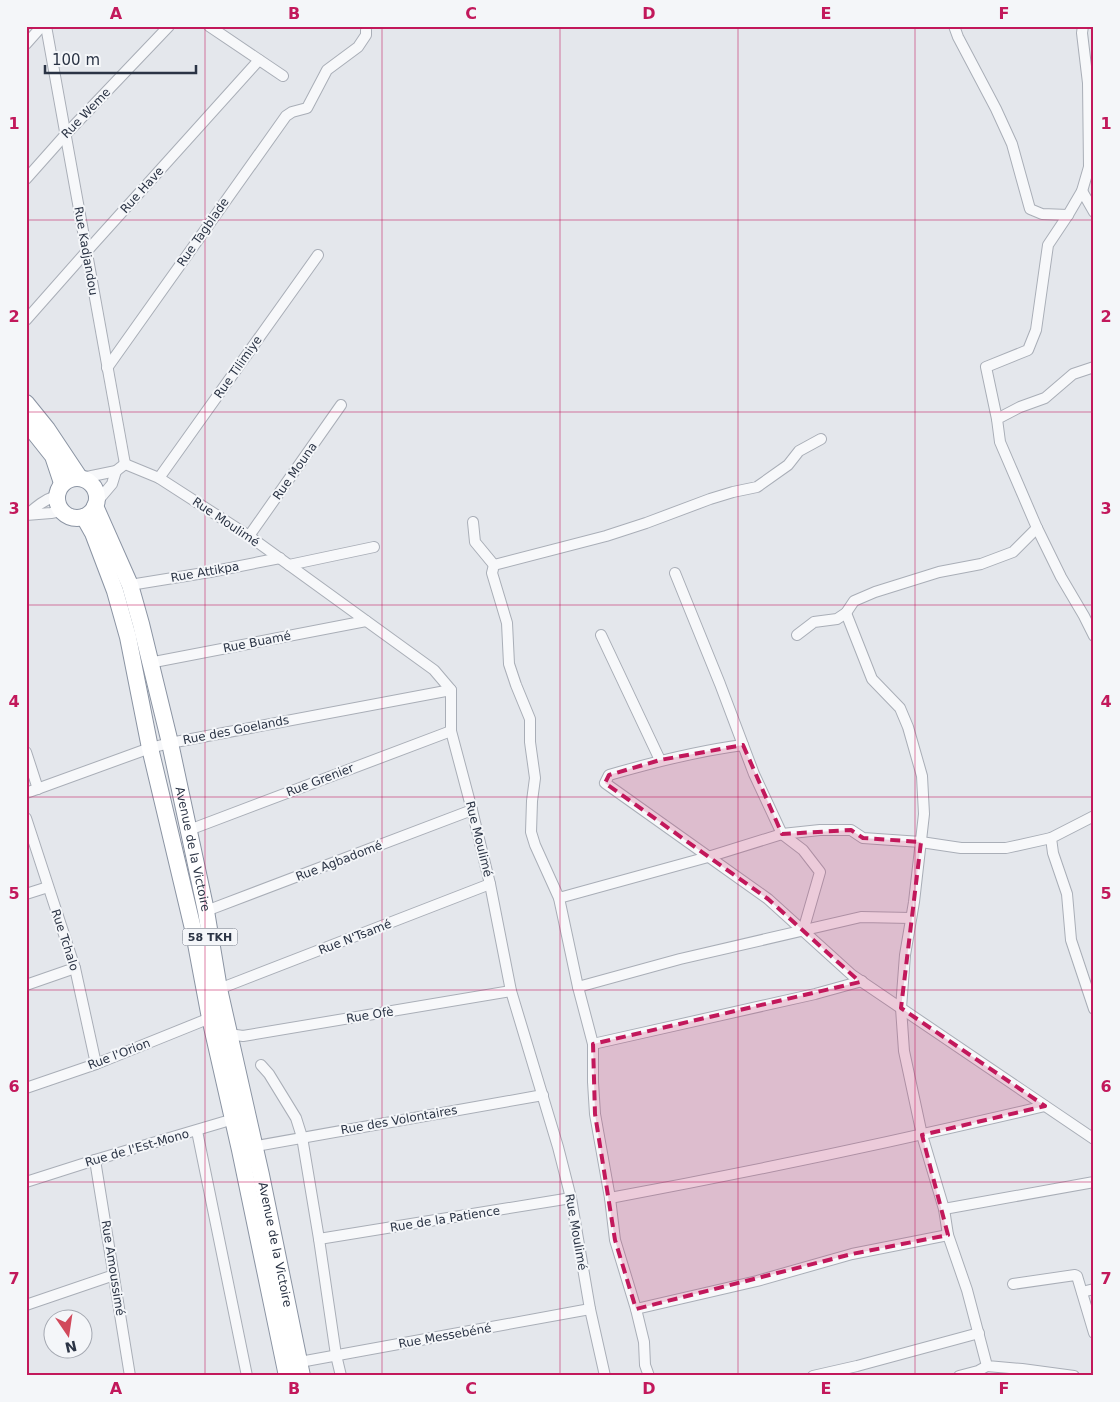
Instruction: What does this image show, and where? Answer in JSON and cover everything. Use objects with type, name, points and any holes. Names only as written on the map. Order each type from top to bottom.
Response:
[{"type":"highway","points":[[26,404],[47,429],[80,478]]},
{"type":"highway","points":[[26,422],[53,456],[60,497],[68,516],[76,518],[92,508],[97,497],[94,487],[87,480],[80,478],[67,480],[60,497]]},
{"type":"highway","name":"Avenue de la Victoire","points":[[92,508],[130,585],[170,743],[206,911],[219,989],[229,1034],[240,1117]]},
{"type":"highway","name":"Avenue de la Victoire","points":[[92,508],[93,533],[122,612],[137,677],[150,748],[194,933],[210,1018],[240,1117],[301,1369]]},
{"type":"highway","name":"Avenue de la Victoire","points":[[247,1149],[287,1376]]},
{"type":"street","points":[[26,44],[42,26]]},
{"type":"street","name":"Rue Kadjandou","points":[[46,26],[124,464]]},
{"type":"street","name":"Rue Weme","points":[[26,179],[66,134],[169,26]]},
{"type":"street","points":[[209,26],[283,76]]},
{"type":"street","name":"Rue Tagblade","points":[[107,368],[286,116],[292,112],[307,108],[327,70],[358,47],[366,35],[366,26]]},
{"type":"street","points":[[954,26],[1012,144],[1030,209],[1042,214],[1068,215]]},
{"type":"street","points":[[1083,26],[1082,33],[1088,82],[1091,168],[1082,191],[1048,246],[1036,330],[1028,350],[986,368],[1000,442],[1037,528],[1061,577],[1094,636]]},
{"type":"street","name":"Rue Have","points":[[26,320],[259,60]]},
{"type":"street","points":[[1082,191],[1094,212]]},
{"type":"street","name":"Rue Tilimiye","points":[[159,478],[318,255]]},
{"type":"street","points":[[997,419],[1020,407],[1045,398],[1074,374],[1094,367]]},
{"type":"street","name":"Rue Mouna","points":[[249,536],[341,405]]},
{"type":"street","points":[[494,565],[606,536],[646,524],[710,499],[757,487],[788,465],[799,451],[820,439]]},
{"type":"street","points":[[80,478],[116,471],[124,464]]},
{"type":"street","name":"Rue Moulimé","points":[[124,464],[159,478],[249,536],[434,670],[451,690],[451,731],[490,884],[511,991],[543,1095],[571,1198],[590,1310],[605,1376]]},
{"type":"street","points":[[92,508],[112,484],[116,471]]},
{"type":"street","points":[[27,515],[47,499],[60,497]]},
{"type":"street","points":[[27,515],[50,513],[60,497]]},
{"type":"street","points":[[473,522],[475,542],[494,565]]},
{"type":"street","points":[[797,635],[814,622],[837,619],[846,613],[854,601],[875,592],[939,572],[981,564],[1013,552],[1037,528]]},
{"type":"street","points":[[289,565],[374,547]]},
{"type":"street","name":"Rue Attikpa","points":[[130,585],[280,558]]},
{"type":"street","points":[[494,565],[492,573],[507,623],[509,664],[530,719],[530,742],[535,778],[531,832],[559,898],[578,987],[593,1044],[595,1114],[610,1198],[615,1240],[636,1309],[644,1342],[645,1365],[649,1376]]},
{"type":"street","points":[[675,574],[754,774],[782,834],[803,850],[820,872],[803,931]]},
{"type":"street","points":[[846,613],[872,679],[900,708],[908,727],[922,776],[924,814],[901,1008],[904,1051],[922,1135],[944,1208],[948,1235],[967,1290],[988,1366]]},
{"type":"street","name":"Rue Buamé","points":[[149,663],[366,621]]},
{"type":"street","points":[[601,635],[660,760]]},
{"type":"street","name":"Rue des Goelands","points":[[26,793],[150,748],[170,743],[451,690]]},
{"type":"street","name":"Rue Grenier","points":[[189,830],[451,731]]},
{"type":"street","points":[[743,745],[712,749],[660,760],[609,775],[605,783],[768,900],[852,975],[1094,1139]]},
{"type":"street","points":[[26,752],[38,789]]},
{"type":"street","name":"Rue Agbadomé","points":[[206,911],[472,810]]},
{"type":"street","points":[[559,898],[708,857],[782,834],[820,830],[851,830],[863,838],[921,842],[961,848],[1006,848],[1051,838],[1094,816]]},
{"type":"street","name":"Rue Tchalo","points":[[26,818],[75,968],[96,1064]]},
{"type":"street","points":[[1051,838],[1053,853],[1067,894],[1071,940],[1094,1009]]},
{"type":"street","name":"Rue N'Tsamé","points":[[219,989],[490,884]]},
{"type":"street","points":[[26,894],[48,887]]},
{"type":"street","points":[[578,987],[680,959],[861,917],[911,918]]},
{"type":"street","points":[[26,985],[75,968]]},
{"type":"street","points":[[593,1044],[806,996],[862,981]]},
{"type":"street","name":"Rue Ofè","points":[[229,1034],[243,1036],[511,991]]},
{"type":"street","name":"Rue l'Orion","points":[[26,1088],[96,1064],[210,1018]]},
{"type":"street","points":[[262,1065],[296,1118],[302,1137],[336,1355],[341,1376]]},
{"type":"street","name":"Rue des Volontaires","points":[[247,1149],[302,1137],[543,1095]]},
{"type":"street","points":[[610,1198],[922,1135],[1045,1106]]},
{"type":"street","name":"Rue de l'Est-Mono","points":[[26,1182],[240,1117]]},
{"type":"street","points":[[197,1131],[247,1376]]},
{"type":"street","name":"Rue Amoussimé","points":[[95,1160],[130,1376]]},
{"type":"street","points":[[944,1208],[1094,1182]]},
{"type":"street","name":"Rue de la Patience","points":[[319,1240],[571,1198]]},
{"type":"street","points":[[636,1309],[757,1281],[852,1254],[948,1235]]},
{"type":"street","points":[[26,1305],[114,1275]]},
{"type":"street","points":[[1013,1284],[1077,1276],[1094,1333]]},
{"type":"street","points":[[1082,1292],[1094,1289]]},
{"type":"street","name":"Rue Messebéné","points":[[301,1369],[336,1355],[590,1310]]},
{"type":"street","points":[[813,1376],[979,1334]]},
{"type":"street","points":[[960,1376],[988,1366],[1022,1372],[1074,1376]]},
{"type":"highlighted area","points":[[743,745],[782,834],[851,830],[863,838],[921,842],[901,1008],[1045,1106],[922,1135],[948,1235],[852,1254],[636,1309],[615,1240],[595,1114],[593,1044],[860,982],[768,899],[605,783],[609,775],[660,760]]}]
